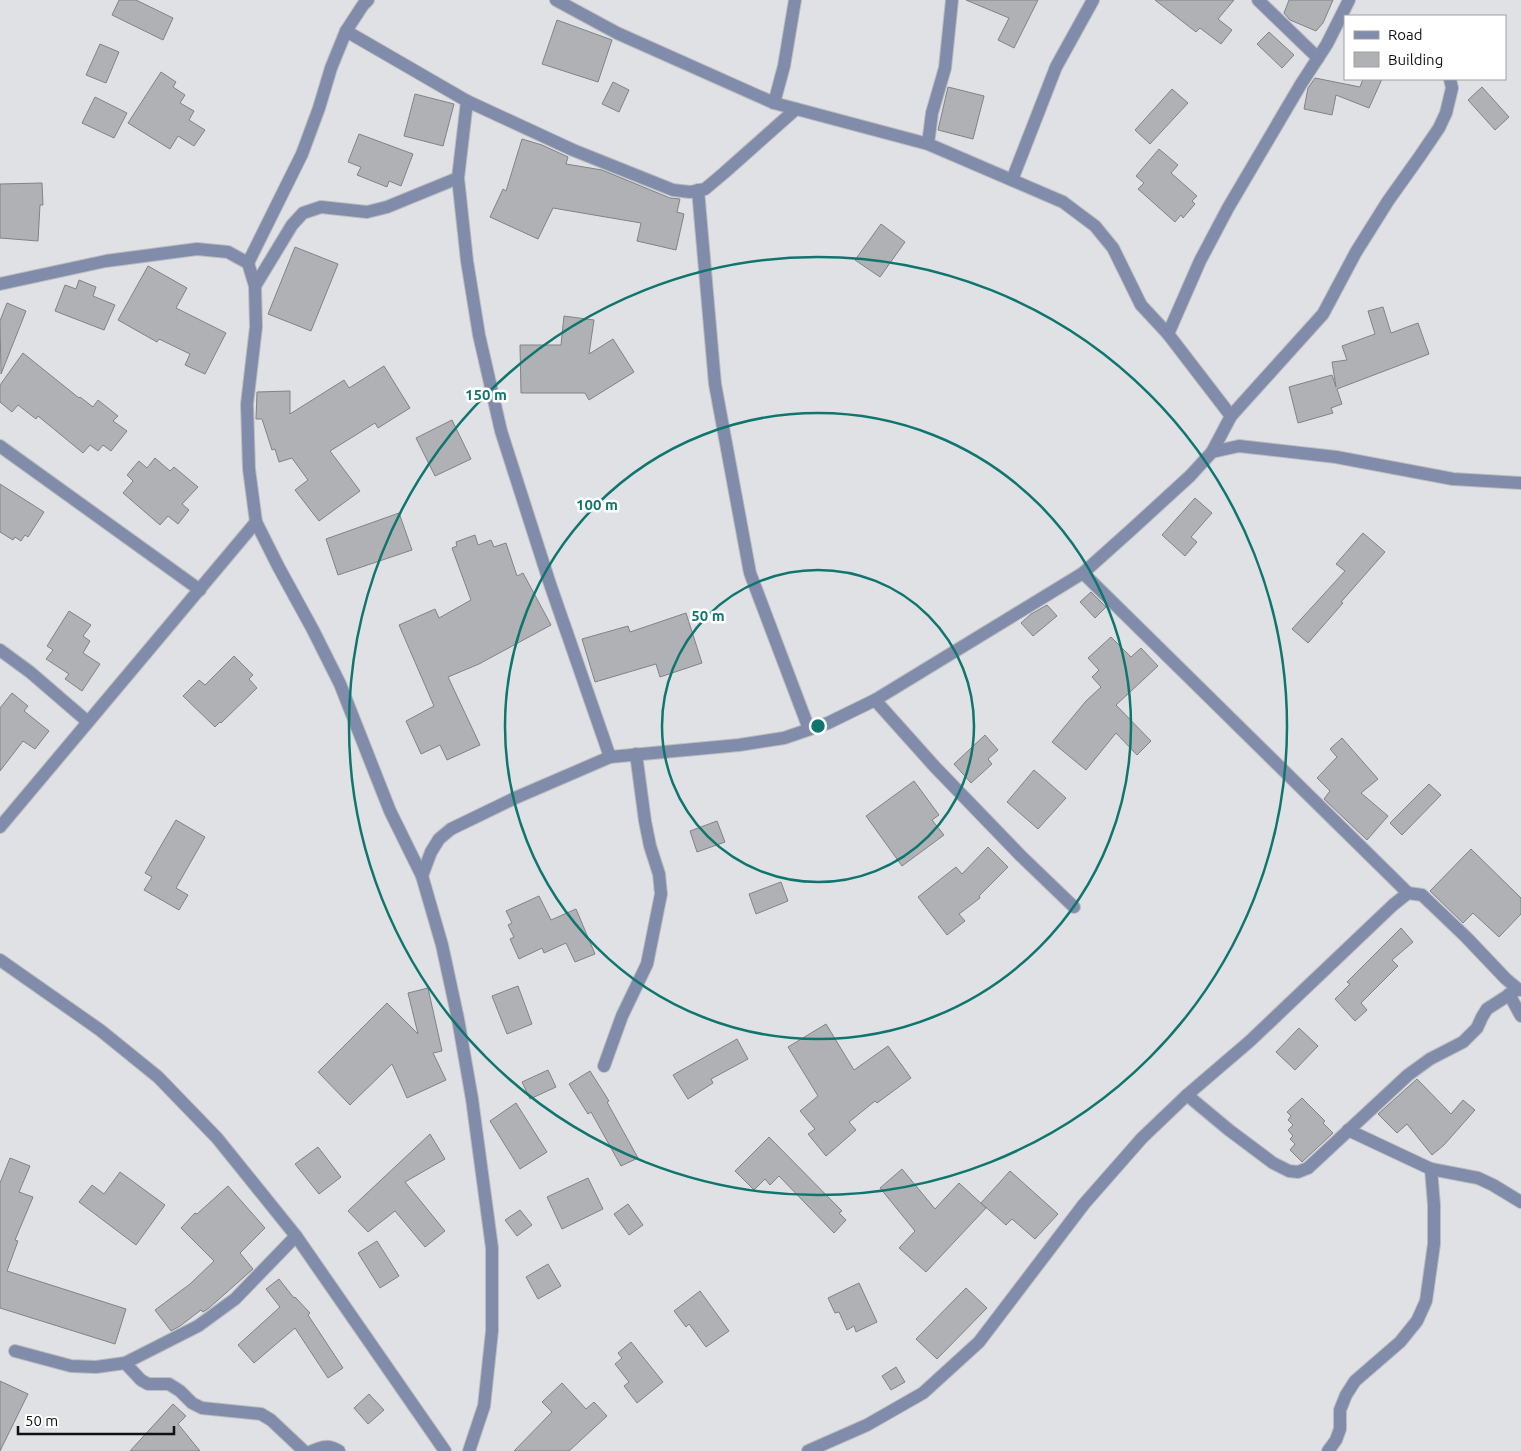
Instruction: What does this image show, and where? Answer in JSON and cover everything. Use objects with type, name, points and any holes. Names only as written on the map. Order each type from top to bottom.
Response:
[{"type":"street","points":[[368,0],[346,31],[331,68],[302,154],[248,263],[255,286],[256,327],[247,404],[249,469],[256,522],[340,684],[390,811],[422,876],[442,945],[458,1019],[472,1099],[492,1248],[492,1331],[484,1406],[469,1451]]},
{"type":"street","points":[[556,0],[617,33],[774,103],[928,144],[1063,202],[1095,226],[1113,248],[1141,305],[1168,334],[1231,416]]},
{"type":"street","points":[[774,103],[784,66],[795,0]]},
{"type":"street","points":[[928,144],[932,113],[945,68],[952,0]]},
{"type":"street","points":[[1012,180],[1056,67],[1093,0]]},
{"type":"street","points":[[1258,0],[1318,58]]},
{"type":"street","points":[[1168,334],[1200,261],[1228,208],[1301,84],[1328,44],[1349,0]]},
{"type":"street","points":[[346,31],[467,101],[573,150],[673,190],[690,192],[705,189],[796,109]]},
{"type":"street","points":[[422,876],[431,852],[439,839],[451,829],[515,798],[610,757],[739,745],[784,738],[828,723],[876,700],[1083,573],[1190,476],[1212,452],[1231,416],[1324,314],[1356,252],[1388,201],[1439,128],[1446,112],[1452,88],[1450,80]]},
{"type":"street","points":[[467,101],[458,178],[467,261],[479,335],[501,432],[550,584],[610,757]]},
{"type":"street","points":[[255,286],[292,225],[303,213],[321,207],[367,212],[387,207],[458,178]]},
{"type":"street","points":[[698,190],[715,384],[750,573],[809,730]]},
{"type":"street","points":[[0,284],[106,261],[197,249],[228,252],[248,263]]},
{"type":"street","points":[[0,446],[200,590]]},
{"type":"street","points":[[1212,452],[1239,446],[1336,457],[1453,479],[1521,483]]},
{"type":"street","points":[[0,827],[256,522]]},
{"type":"street","points":[[1083,573],[1408,893],[1422,895],[1466,937],[1516,991],[1521,1016]]},
{"type":"street","points":[[0,650],[30,672],[88,722]]},
{"type":"street","points":[[876,700],[935,767],[1021,856],[1074,907]]},
{"type":"street","points":[[604,1066],[622,1016],[647,964],[661,894],[659,874],[650,846],[645,821],[636,754]]},
{"type":"street","points":[[808,1451],[867,1425],[923,1393],[978,1342],[1084,1204],[1142,1138],[1187,1095],[1250,1041],[1408,893]]},
{"type":"street","points":[[0,960],[100,1030],[158,1077],[217,1138],[296,1236],[445,1451]]},
{"type":"street","points":[[1187,1095],[1273,1163],[1289,1171],[1298,1172],[1308,1168],[1408,1075],[1430,1059],[1471,1036],[1487,1009],[1516,991]]},
{"type":"street","points":[[1348,1130],[1432,1169],[1478,1178],[1521,1202]]},
{"type":"street","points":[[1328,1451],[1336,1440],[1340,1429],[1340,1410],[1346,1395],[1356,1382],[1400,1342],[1416,1321],[1426,1301],[1434,1244],[1432,1169]]},
{"type":"street","points":[[15,1351],[71,1366],[96,1367],[125,1363],[198,1326],[235,1299],[296,1236]]},
{"type":"street","points":[[125,1363],[141,1380],[148,1384],[169,1384],[180,1391],[192,1403],[202,1408],[261,1414],[271,1420],[304,1451]]},
{"type":"street","points":[[312,1451],[330,1446],[339,1451]]},
{"type":"building","points":[[119,0],[136,0],[173,18],[163,40],[112,15]]},
{"type":"building","points":[[966,0],[1038,0],[1014,48],[998,40],[1009,18]]},
{"type":"building","points":[[1155,0],[1234,0],[1218,19],[1232,30],[1221,44],[1200,28],[1196,32]]},
{"type":"building","points":[[1289,0],[1333,0],[1323,23],[1316,31],[1290,20],[1284,13]]},
{"type":"building","points":[[557,20],[612,40],[598,82],[542,64]]},
{"type":"building","points":[[1269,32],[1294,55],[1282,68],[1257,44]]},
{"type":"building","points":[[100,44],[119,52],[106,83],[86,75]]},
{"type":"building","points":[[161,72],[176,82],[173,87],[185,95],[180,103],[194,111],[189,120],[205,130],[194,146],[178,136],[170,149],[128,123]]},
{"type":"building","points":[[1315,78],[1360,87],[1363,80],[1382,80],[1369,108],[1336,95],[1332,115],[1304,109],[1308,88]]},
{"type":"building","points":[[613,82],[629,90],[619,112],[602,104]]},
{"type":"building","points":[[948,87],[984,96],[973,139],[938,130]]},
{"type":"building","points":[[1482,87],[1509,117],[1495,130],[1468,100]]},
{"type":"building","points":[[1172,89],[1188,103],[1150,144],[1135,130]]},
{"type":"building","points":[[415,94],[454,104],[443,146],[404,136]]},
{"type":"building","points":[[95,97],[127,113],[114,138],[82,123]]},
{"type":"building","points":[[359,134],[413,154],[401,186],[389,181],[387,187],[357,175],[361,167],[348,162]]},
{"type":"building","points":[[522,139],[542,145],[568,157],[566,164],[602,170],[670,198],[680,199],[677,212],[684,214],[676,250],[637,241],[641,223],[553,208],[538,239],[490,217],[503,189],[506,191]]},
{"type":"building","points":[[1159,149],[1178,165],[1171,173],[1197,196],[1192,201],[1195,204],[1183,218],[1181,215],[1175,222],[1138,189],[1144,183],[1136,176]]},
{"type":"building","points":[[42,183],[43,205],[40,205],[38,241],[0,238],[0,184]]},
{"type":"building","points":[[881,224],[905,242],[880,277],[855,260]]},
{"type":"building","points":[[295,247],[338,264],[311,331],[268,314]]},
{"type":"building","points":[[148,266],[187,288],[176,308],[226,333],[205,374],[185,365],[190,354],[159,339],[157,342],[118,320]]},
{"type":"building","points":[[79,280],[96,287],[93,296],[115,305],[104,330],[55,311],[65,285],[76,289]]},
{"type":"building","points":[[7,303],[26,311],[1,374],[0,321]]},
{"type":"building","points":[[1383,307],[1391,333],[1418,323],[1429,354],[1337,389],[1342,404],[1331,408],[1333,413],[1298,423],[1289,387],[1332,375],[1336,387],[1332,362],[1347,360],[1342,346],[1375,334],[1368,311]]},
{"type":"building","points":[[564,316],[594,320],[589,354],[613,339],[634,372],[589,400],[585,393],[521,393],[520,345],[561,345]]},
{"type":"building","points":[[23,353],[79,398],[93,407],[98,400],[118,416],[113,421],[127,431],[111,451],[103,445],[98,451],[90,445],[83,453],[38,416],[36,419],[18,405],[12,412],[0,402],[0,385]]},
{"type":"building","points":[[384,366],[410,408],[378,428],[375,423],[330,451],[360,491],[319,521],[295,490],[308,480],[292,458],[279,462],[275,449],[272,450],[262,419],[256,419],[257,392],[290,391],[290,414],[344,380],[349,388]]},
{"type":"building","points":[[452,420],[471,459],[435,476],[416,438]]},
{"type":"building","points":[[155,458],[170,471],[174,467],[198,487],[182,504],[189,510],[178,524],[168,516],[160,525],[123,493],[133,481],[127,475],[139,461],[147,468]]},
{"type":"building","points":[[0,484],[44,512],[28,537],[25,535],[21,541],[15,537],[13,540],[0,532]]},
{"type":"building","points":[[1195,498],[1212,513],[1191,537],[1197,542],[1185,556],[1162,535]]},
{"type":"building","points":[[399,513],[412,550],[338,575],[326,539]]},
{"type":"building","points":[[1363,533],[1385,552],[1308,643],[1292,629],[1345,571],[1336,564]]},
{"type":"building","points":[[475,535],[478,545],[491,540],[494,547],[506,543],[517,576],[523,573],[551,625],[479,664],[448,677],[480,745],[447,760],[440,745],[421,754],[406,721],[434,706],[399,625],[435,609],[439,618],[471,600],[452,548],[457,546],[456,542]]},
{"type":"building","points":[[1091,592],[1106,607],[1095,618],[1080,602]]},
{"type":"building","points":[[1047,605],[1057,616],[1033,636],[1021,623],[1031,614]]},
{"type":"building","points":[[69,611],[91,625],[83,636],[90,641],[83,653],[100,664],[82,691],[65,679],[69,674],[46,659],[53,650],[47,646]]},
{"type":"building","points":[[686,613],[702,663],[660,677],[656,664],[595,682],[582,639],[628,626],[630,632]]},
{"type":"building","points":[[1111,637],[1131,657],[1141,648],[1158,666],[1116,705],[1151,741],[1137,755],[1116,733],[1086,770],[1052,742],[1086,701],[1101,687],[1092,677],[1099,670],[1088,658]]},
{"type":"building","points":[[234,656],[253,675],[249,679],[257,688],[215,727],[183,696],[199,680],[205,685]]},
{"type":"building","points":[[12,693],[28,706],[24,711],[49,731],[35,749],[23,741],[0,771],[0,708]]},
{"type":"building","points":[[985,735],[998,750],[988,759],[992,764],[971,783],[954,764]]},
{"type":"building","points":[[1342,738],[1378,779],[1361,793],[1388,816],[1367,840],[1324,799],[1330,791],[1317,778],[1337,757],[1330,749]]},
{"type":"building","points":[[1034,770],[1066,798],[1038,829],[1007,802]]},
{"type":"building","points":[[914,781],[939,815],[932,820],[944,835],[902,866],[866,816]]},
{"type":"building","points":[[1429,784],[1441,795],[1402,835],[1390,823]]},
{"type":"building","points":[[176,820],[205,837],[176,888],[188,895],[179,910],[144,890],[152,877],[145,873]]},
{"type":"building","points":[[717,821],[725,842],[697,852],[690,831]]},
{"type":"building","points":[[988,847],[1008,867],[979,896],[980,898],[959,914],[965,921],[947,935],[918,897],[956,867],[962,874]]},
{"type":"building","points":[[1471,849],[1521,898],[1521,914],[1499,937],[1473,913],[1463,923],[1430,891]]},
{"type":"building","points":[[781,882],[788,901],[756,914],[749,894]]},
{"type":"building","points":[[539,896],[551,920],[576,909],[595,954],[575,962],[566,943],[544,953],[542,948],[519,959],[510,939],[514,937],[508,925],[512,923],[506,911]]},
{"type":"building","points":[[1401,928],[1413,942],[1392,960],[1398,966],[1361,1003],[1367,1010],[1355,1021],[1335,999],[1350,984],[1347,982]]},
{"type":"building","points":[[518,986],[532,1024],[507,1034],[492,996]]},
{"type":"building","points":[[428,988],[442,1051],[433,1053],[446,1080],[407,1098],[392,1064],[350,1105],[318,1072],[387,1003],[418,1034],[408,993]]},
{"type":"building","points":[[826,1024],[854,1070],[888,1046],[911,1078],[877,1103],[875,1101],[849,1122],[856,1130],[826,1156],[808,1134],[815,1129],[800,1111],[818,1096],[788,1047]]},
{"type":"building","points":[[1299,1028],[1318,1046],[1295,1070],[1276,1052]]},
{"type":"building","points":[[737,1039],[748,1059],[711,1079],[713,1083],[688,1099],[673,1075]]},
{"type":"building","points":[[548,1070],[556,1087],[530,1099],[522,1082]]},
{"type":"building","points":[[590,1071],[609,1101],[607,1102],[638,1158],[621,1166],[591,1112],[588,1114],[569,1084]]},
{"type":"building","points":[[1417,1079],[1451,1114],[1463,1100],[1475,1110],[1444,1145],[1432,1155],[1407,1124],[1397,1133],[1378,1114]]},
{"type":"building","points":[[1302,1098],[1325,1121],[1323,1123],[1333,1133],[1302,1162],[1290,1150],[1295,1144],[1290,1139],[1293,1136],[1288,1130],[1293,1125],[1288,1120],[1291,1116],[1287,1112]]},
{"type":"building","points":[[516,1103],[547,1152],[520,1169],[490,1121]]},
{"type":"building","points":[[430,1134],[445,1159],[405,1182],[445,1231],[425,1247],[395,1211],[368,1232],[348,1211]]},
{"type":"building","points":[[769,1137],[842,1211],[839,1213],[846,1220],[834,1233],[779,1176],[770,1185],[765,1179],[754,1190],[735,1171]]},
{"type":"building","points":[[318,1147],[341,1177],[319,1194],[295,1164]]},
{"type":"building","points":[[10,1158],[30,1166],[19,1192],[33,1197],[15,1240],[18,1241],[7,1271],[126,1309],[115,1344],[0,1308],[0,1183]]},
{"type":"building","points":[[902,1169],[935,1209],[959,1183],[986,1208],[926,1272],[899,1248],[915,1231],[880,1188]]},
{"type":"building","points":[[1010,1171],[1058,1214],[1035,1239],[1012,1219],[1006,1225],[981,1203]]},
{"type":"building","points":[[120,1172],[165,1205],[136,1245],[79,1202],[92,1185],[104,1194]]},
{"type":"building","points":[[588,1178],[603,1209],[562,1229],[547,1197]]},
{"type":"building","points":[[228,1186],[265,1228],[240,1253],[253,1269],[209,1308],[203,1312],[201,1310],[171,1331],[155,1310],[190,1284],[214,1261],[181,1228],[195,1213],[197,1214]]},
{"type":"building","points":[[628,1204],[643,1225],[629,1235],[614,1214]]},
{"type":"building","points":[[520,1210],[532,1225],[517,1236],[505,1220]]},
{"type":"building","points":[[377,1241],[399,1276],[380,1288],[358,1253]]},
{"type":"building","points":[[548,1264],[561,1286],[538,1299],[526,1277]]},
{"type":"building","points":[[279,1279],[294,1298],[310,1313],[308,1315],[343,1368],[328,1378],[295,1328],[254,1363],[238,1345],[280,1307],[266,1289]]},
{"type":"building","points":[[859,1283],[877,1322],[856,1332],[854,1326],[847,1330],[839,1312],[835,1313],[828,1298]]},
{"type":"building","points":[[966,1288],[987,1308],[937,1359],[916,1339]]},
{"type":"building","points":[[700,1291],[729,1331],[706,1347],[689,1324],[686,1327],[674,1311]]},
{"type":"building","points":[[631,1342],[663,1382],[637,1403],[624,1386],[629,1382],[615,1364],[622,1358],[618,1353]]},
{"type":"building","points":[[896,1367],[905,1382],[891,1390],[882,1376]]},
{"type":"building","points":[[0,1381],[28,1394],[0,1451]]},
{"type":"building","points":[[562,1383],[586,1409],[594,1402],[607,1416],[569,1451],[514,1451],[552,1412],[542,1402]]},
{"type":"building","points":[[369,1394],[384,1410],[368,1424],[354,1408]]},
{"type":"building","points":[[173,1404],[186,1416],[178,1424],[200,1451],[130,1451]]}]
